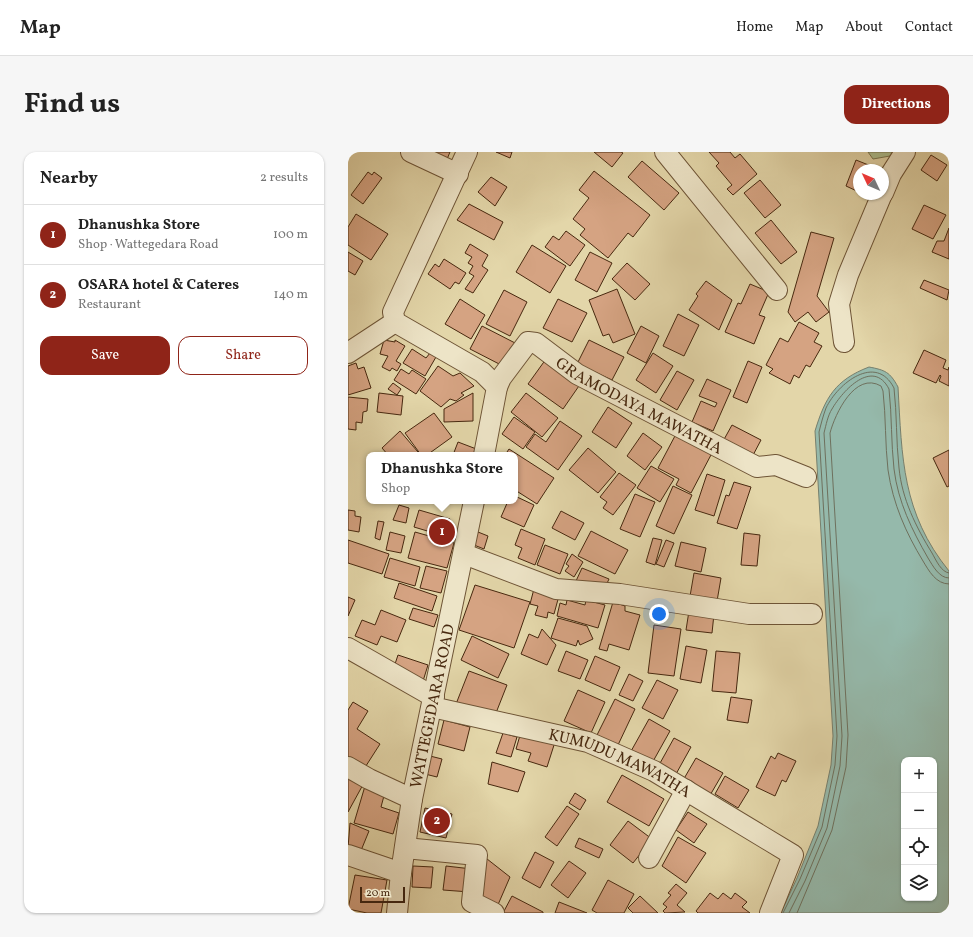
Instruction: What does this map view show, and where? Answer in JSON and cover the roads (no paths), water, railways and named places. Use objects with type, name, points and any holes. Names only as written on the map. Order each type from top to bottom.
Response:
[{"type":"street","points":[[411,152],[458,174]]},
{"type":"street","points":[[467,152],[393,312],[395,322],[482,372],[497,387],[485,452]]},
{"type":"street","points":[[665,152],[777,290]]},
{"type":"street","points":[[889,179],[905,152]]},
{"type":"street","points":[[844,342],[839,304],[848,275],[880,200]]},
{"type":"street","points":[[348,354],[395,322]]},
{"type":"street","name":"GRAMODAYA MAWATHA","points":[[497,387],[501,378],[528,342],[536,343],[577,374],[757,467],[776,465],[806,477]]},
{"type":"street","name":"WATTEGEDARA ROAD","points":[[397,913],[401,873],[412,800],[473,504]]},
{"type":"street","points":[[464,554],[556,589],[620,594],[749,614],[812,614]]},
{"type":"street","name":"KUMUDU MAWATHA","points":[[348,648],[433,702],[588,742],[654,771],[793,855],[770,913]]},
{"type":"street","points":[[348,767],[368,779],[412,800]]},
{"type":"street","points":[[649,858],[686,790]]},
{"type":"street","points":[[405,848],[477,855],[472,902],[494,913]]},
{"type":"street","points":[[348,855],[401,873]]},
{"type":"water","points":[[869,367],[886,372],[890,375],[898,387],[901,438],[907,484],[913,506],[933,549],[949,571],[949,913],[778,913],[785,904],[797,878],[818,826],[831,765],[833,736],[815,431],[828,400],[840,384]]},
{"type":"place","name":"Dhanushka Store","points":[[442,532]]},
{"type":"place","name":"OSARA hotel & Cateres","points":[[437,821]]}]
